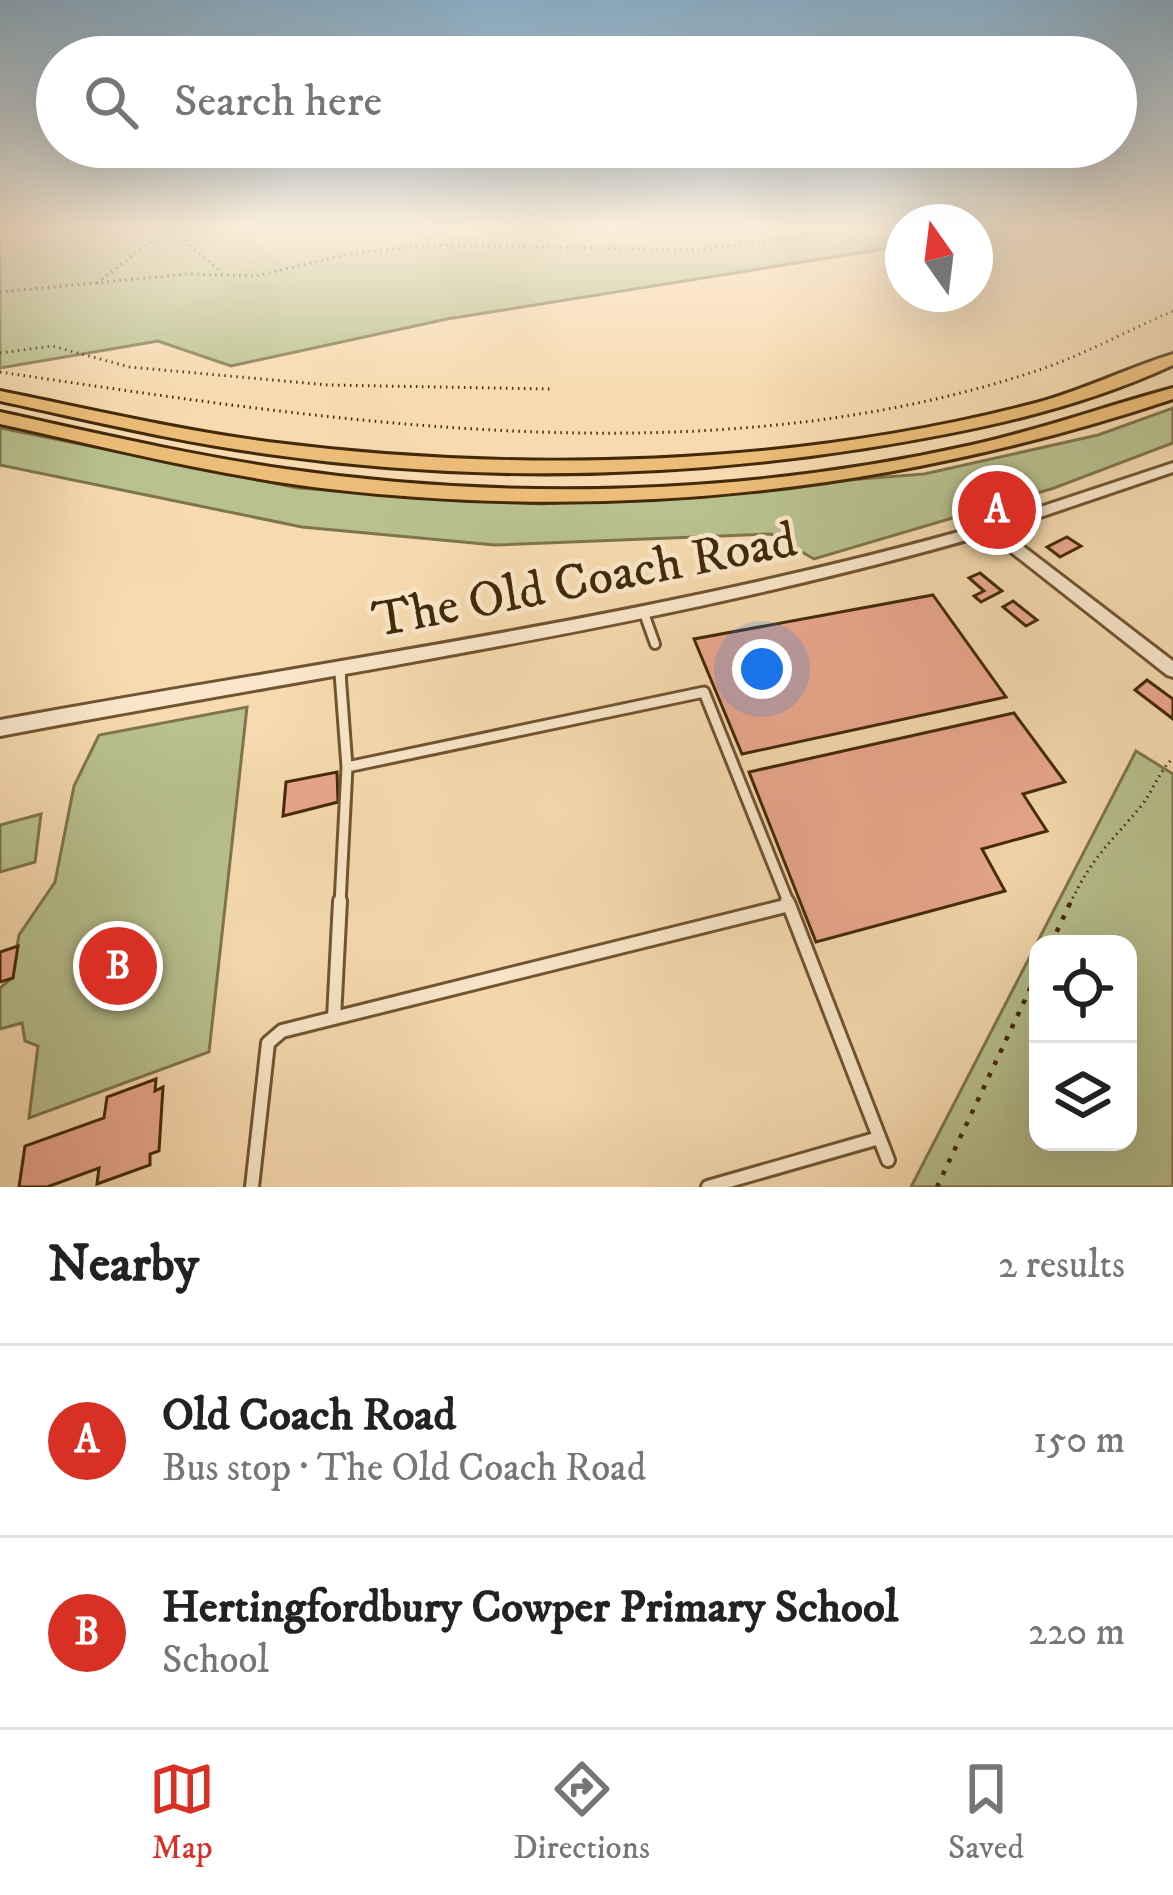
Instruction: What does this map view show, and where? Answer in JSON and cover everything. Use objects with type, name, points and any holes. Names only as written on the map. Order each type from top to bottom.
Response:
[{"type":"highway","points":[[0,396],[200,436],[328,455],[474,464],[620,465],[839,447],[987,421],[1086,394],[1173,359]]},
{"type":"highway","points":[[0,418],[157,456],[331,483],[482,492],[636,491],[799,481],[933,460],[1029,440],[1173,393]]},
{"type":"street","name":"The Old Coach Road","points":[[0,728],[340,665],[645,616],[825,576],[1173,467]]},
{"type":"street","points":[[987,526],[1173,670]]},
{"type":"lane","points":[[645,616],[655,644]]},
{"type":"lane","points":[[334,1018],[347,766],[340,665]]},
{"type":"lane","points":[[347,766],[704,692],[888,1160]]},
{"type":"lane","points":[[252,1187],[268,1043],[283,1030],[789,905]]},
{"type":"lane","points":[[708,1187],[879,1138]]},
{"type":"path","points":[[0,292],[91,284]]},
{"type":"path","points":[[0,372],[203,405],[367,422],[508,431],[678,429],[842,413],[926,398],[1091,349],[1173,311]]},
{"type":"path","points":[[0,353],[52,346],[130,367],[306,383],[551,389]]},
{"type":"path","points":[[1055,935],[1090,861],[1146,800],[1155,776],[1173,758]]},
{"type":"path","points":[[937,1187],[1029,991]]},
{"type":"green space","points":[[0,284],[663,284],[447,319],[231,366],[158,341],[0,368]]},
{"type":"green space","points":[[1173,408],[1173,443],[1054,488],[814,559],[771,534],[495,545],[302,527],[0,465],[0,428],[298,488],[542,504],[924,474],[1098,435]]},
{"type":"green space","points":[[247,707],[209,1052],[29,1118],[38,1046],[25,1041],[22,1023],[0,1029],[0,988],[11,979],[19,935],[55,882],[74,786],[99,735]]},
{"type":"green space","points":[[1136,751],[1173,774],[1173,1187],[911,1187],[1029,958],[1029,1151],[1137,1151],[1137,935],[1041,935]]},
{"type":"green space","points":[[41,814],[35,862],[0,872],[0,825]]},
{"type":"building","points":[[1067,537],[1081,546],[1060,557],[1047,547]]},
{"type":"building","points":[[980,573],[1002,591],[981,602],[974,596],[984,591],[969,578]]},
{"type":"building","points":[[933,595],[1006,697],[742,754],[694,639]]},
{"type":"building","points":[[1013,601],[1037,620],[1026,626],[1003,607]]},
{"type":"building","points":[[1147,680],[1173,699],[1173,719],[1135,690]]},
{"type":"building","points":[[1014,713],[1065,782],[1023,794],[1047,831],[982,849],[1005,891],[816,942],[749,772]]},
{"type":"building","points":[[337,772],[338,802],[283,816],[286,782]]},
{"type":"building","points":[[18,946],[13,978],[0,982],[0,952]]},
{"type":"building","points":[[156,1079],[155,1091],[163,1087],[159,1151],[150,1154],[150,1165],[97,1184],[99,1168],[47,1187],[19,1187],[25,1146],[104,1118],[107,1097]]},
{"type":"place","name":"Old Coach Road","points":[[997,510]]},
{"type":"place","name":"Hertingfordbury Cowper Primary School","points":[[118,966]]}]
